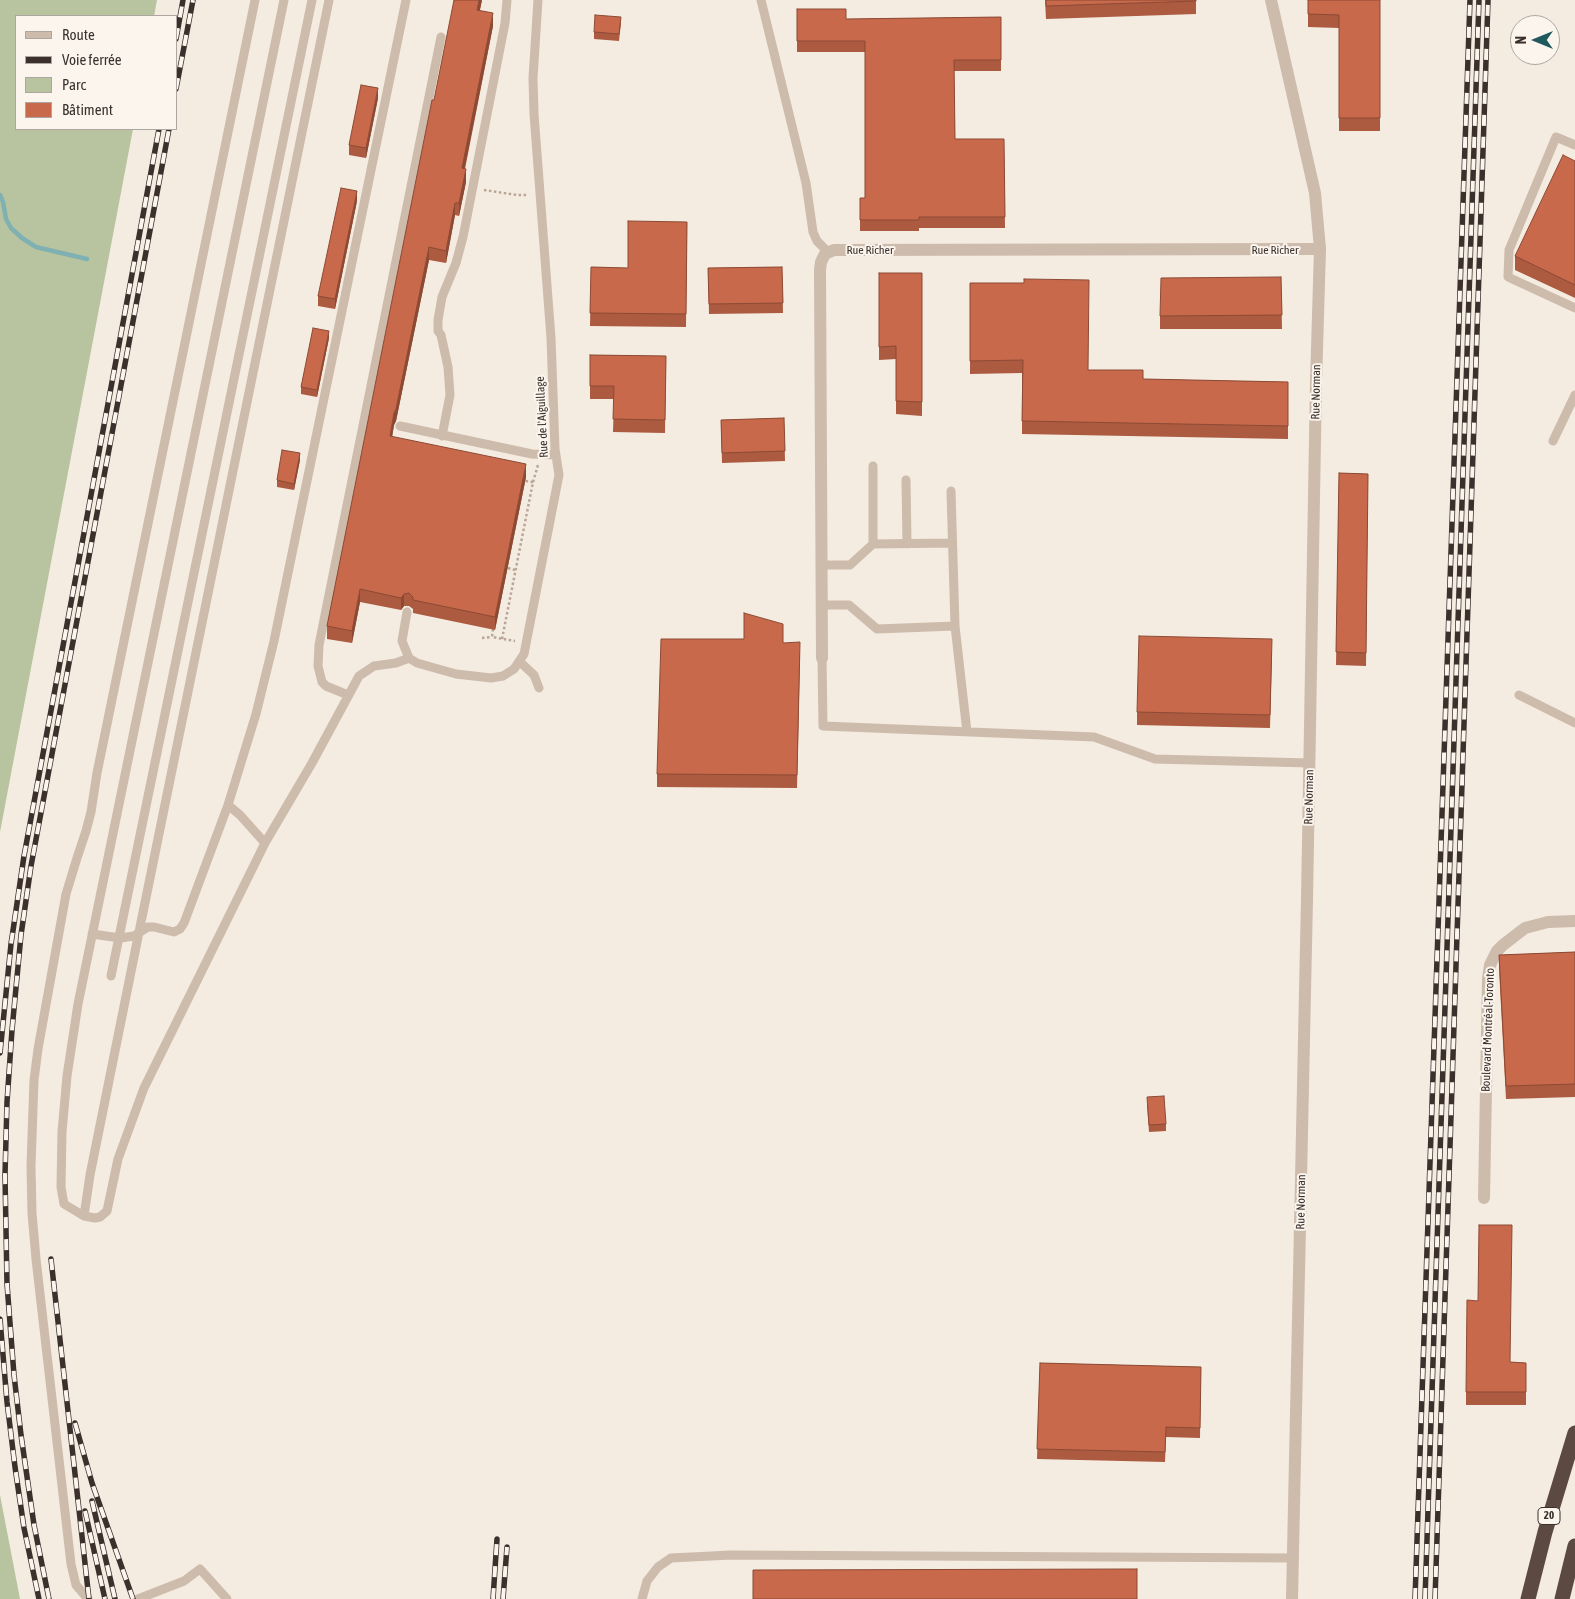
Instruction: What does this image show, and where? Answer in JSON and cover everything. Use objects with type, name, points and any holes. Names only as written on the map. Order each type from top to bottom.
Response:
[{"type":"highway","name":"20","points":[[1528,1599],[1545,1532],[1575,1433]]},
{"type":"highway","points":[[1562,1599],[1575,1546]]},
{"type":"street","name":"Rue Norman","points":[[1272,0],[1315,193],[1320,249],[1292,1599]]},
{"type":"street","name":"Rue Richer","points":[[822,658],[820,270],[823,258],[828,252],[850,250],[1320,249]]},
{"type":"street","name":"Boulevard Montréal-Toronto","points":[[1484,1198],[1488,979],[1490,965],[1497,951],[1525,928],[1548,922],[1575,921]]},
{"type":"lane","points":[[88,1599],[76,1585],[71,1564],[36,1259],[32,1213],[31,1166],[34,1080],[39,1039],[66,894],[89,818],[255,0]]},
{"type":"lane","points":[[284,0],[72,1038],[60,1162],[62,1201],[64,1204],[84,1216],[96,1218],[107,1210],[118,1159],[144,1088],[265,843],[312,763],[359,676],[368,668],[396,663],[409,658]]},
{"type":"lane","points":[[111,976],[312,0]]},
{"type":"lane","points":[[84,1216],[90,1175],[329,0]]},
{"type":"lane","points":[[92,934],[120,938],[130,937],[145,928],[154,927],[174,932],[182,926],[228,805],[256,714],[274,641],[406,0]]},
{"type":"lane","points":[[442,436],[450,395],[448,367],[441,335],[438,331],[438,320],[442,297],[456,263],[463,237],[505,23],[507,0]]},
{"type":"lane","name":"Rue de l'Aiguillage","points":[[520,662],[526,647],[559,476],[556,455],[552,356],[534,122],[533,78],[538,0]]},
{"type":"lane","points":[[761,0],[806,184],[813,232],[817,241],[828,252]]},
{"type":"lane","points":[[348,695],[326,686],[322,682],[318,666],[319,645],[441,37]]},
{"type":"lane","points":[[1575,145],[1556,136],[1509,250],[1508,277],[1575,308]]},
{"type":"lane","points":[[1553,441],[1575,395]]},
{"type":"lane","points":[[400,426],[541,455],[556,455]]},
{"type":"lane","points":[[873,466],[873,544]]},
{"type":"lane","points":[[906,480],[907,544]]},
{"type":"lane","points":[[951,491],[951,543],[955,626],[967,732]]},
{"type":"lane","points":[[821,565],[850,564],[873,544],[951,543]]},
{"type":"lane","points":[[821,605],[849,605],[877,629],[955,626]]},
{"type":"lane","points":[[407,612],[402,641],[409,658],[417,663],[456,674],[491,678],[509,673],[520,662],[534,675],[539,688]]},
{"type":"lane","points":[[822,658],[823,726],[1094,737],[1155,760],[1310,763]]},
{"type":"lane","points":[[1519,695],[1575,723]]},
{"type":"lane","points":[[228,805],[240,815],[265,843]]},
{"type":"lane","points":[[642,1599],[647,1581],[658,1567],[671,1558],[731,1555],[1293,1558]]},
{"type":"lane","points":[[142,1598],[184,1580],[200,1569],[227,1599]]},
{"type":"path","points":[[480,190],[517,196]]},
{"type":"path","points":[[502,639],[533,482],[541,455]]},
{"type":"path","points":[[525,481],[533,482]]},
{"type":"path","points":[[508,568],[515,570]]},
{"type":"path","points":[[492,636],[493,629]]},
{"type":"path","points":[[482,638],[492,636],[516,641]]},
{"type":"green space","points":[[0,0],[157,0],[154,15],[15,15],[15,130],[133,130],[0,832]]},
{"type":"green space","points":[[0,1495],[20,1599],[0,1599]]},
{"type":"building","points":[[454,0],[479,0],[477,10],[493,13],[462,168],[466,169],[459,203],[455,203],[446,251],[429,247],[390,436],[526,464],[495,617],[413,600],[409,593],[404,594],[401,598],[360,589],[352,631],[327,626],[432,100],[434,100]]},
{"type":"building","points":[[1046,0],[1196,0],[1196,1],[1046,6]]},
{"type":"building","points":[[1308,0],[1380,0],[1380,118],[1339,118],[1339,15],[1308,14]]},
{"type":"building","points":[[797,9],[846,9],[846,19],[1001,17],[1001,60],[954,60],[955,139],[1004,139],[1005,217],[919,217],[919,220],[860,220],[860,198],[865,198],[865,41],[797,41]]},
{"type":"building","points":[[595,15],[621,17],[619,34],[594,32]]},
{"type":"building","points":[[361,85],[378,88],[366,148],[349,145]]},
{"type":"building","points":[[1563,155],[1575,161],[1575,285],[1515,256]]},
{"type":"building","points":[[341,188],[357,191],[335,299],[318,296]]},
{"type":"building","points":[[628,221],[687,222],[686,314],[590,313],[591,267],[628,268]]},
{"type":"building","points":[[782,267],[783,303],[709,304],[708,268]]},
{"type":"building","points":[[879,273],[922,273],[922,402],[896,401],[896,346],[879,347]]},
{"type":"building","points":[[1281,277],[1282,315],[1160,316],[1161,278]]},
{"type":"building","points":[[1024,279],[1089,280],[1088,370],[1143,370],[1143,379],[1288,382],[1288,426],[1022,421],[1023,360],[970,361],[970,283],[1024,283]]},
{"type":"building","points":[[313,328],[329,331],[317,390],[301,387]]},
{"type":"building","points":[[590,355],[666,356],[665,420],[613,419],[614,386],[590,386]]},
{"type":"building","points":[[784,418],[785,451],[722,453],[721,420]]},
{"type":"building","points":[[282,450],[300,453],[294,484],[277,480]]},
{"type":"building","points":[[1339,473],[1368,474],[1366,653],[1336,652]]},
{"type":"building","points":[[744,613],[783,624],[783,643],[800,642],[797,775],[657,774],[661,639],[744,639]]},
{"type":"building","points":[[1139,636],[1272,639],[1270,715],[1137,712]]},
{"type":"building","points":[[1575,952],[1575,1084],[1506,1086],[1499,955]]},
{"type":"building","points":[[1164,1096],[1166,1124],[1149,1125],[1147,1097]]},
{"type":"building","points":[[1479,1225],[1512,1225],[1510,1362],[1526,1363],[1526,1392],[1466,1392],[1467,1300],[1478,1301]]},
{"type":"building","points":[[1040,1363],[1201,1367],[1200,1428],[1166,1427],[1165,1452],[1037,1449]]},
{"type":"building","points":[[1137,1569],[1137,1599],[753,1599],[753,1570]]},
{"type":"waterway","points":[[0,195],[6,219],[11,228],[22,238],[36,247],[87,259]]},
{"type":"railway","points":[[178,28],[183,0]]},
{"type":"railway","points":[[178,79],[193,0]]},
{"type":"railway","points":[[1415,1599],[1470,0]]},
{"type":"railway","points":[[1425,1599],[1479,0]]},
{"type":"railway","points":[[1435,1599],[1488,0]]},
{"type":"railway","points":[[0,1053],[11,944],[24,856],[159,130]]},
{"type":"railway","points":[[49,1599],[34,1525],[21,1435],[7,1284],[5,1175],[7,1102],[12,1030],[21,935],[31,866],[169,130]]},
{"type":"railway","points":[[51,1259],[89,1599]]},
{"type":"railway","points":[[0,1319],[15,1467],[24,1528],[39,1599]]},
{"type":"railway","points":[[75,1423],[92,1483],[133,1599]]},
{"type":"railway","points":[[92,1501],[115,1599]]},
{"type":"railway","points":[[85,1511],[105,1599]]},
{"type":"railway","points":[[493,1599],[497,1539]]},
{"type":"railway","points":[[503,1599],[507,1547]]}]
